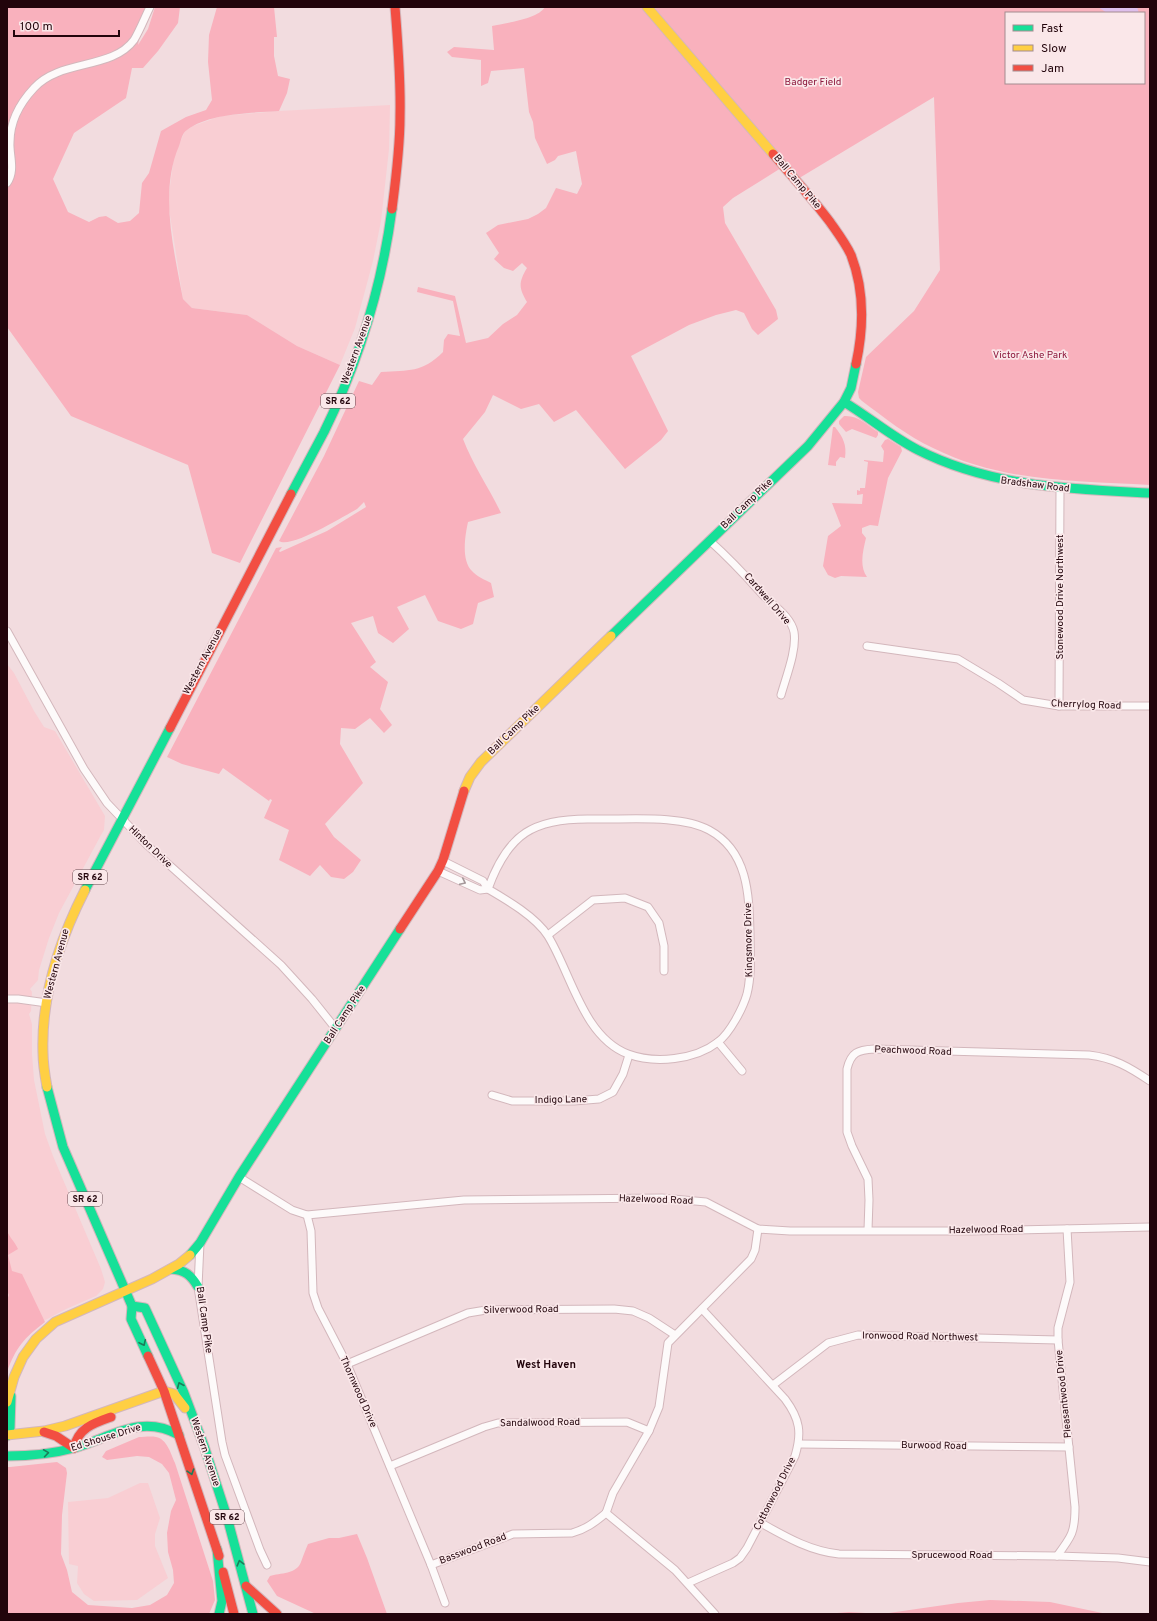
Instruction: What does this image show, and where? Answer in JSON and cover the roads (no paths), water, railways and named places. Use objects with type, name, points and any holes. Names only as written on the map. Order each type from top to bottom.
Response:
[{"type":"main road","name":"Western Avenue","points":[[234,1614],[217,1549],[164,1391],[131,1318],[132,1306],[78,1182],[55,1123],[46,1091],[44,1025],[53,970],[66,928],[81,896],[324,431],[338,401],[361,340],[382,270],[391,226],[399,165],[401,90],[395,7]]},
{"type":"main road","name":"Ball Camp Pike","points":[[200,1243],[239,1177],[438,871],[454,828],[459,805],[468,781],[481,762],[808,446],[844,402],[851,388],[863,325],[862,288],[851,255],[838,233],[820,209],[647,7]]},
{"type":"main road","name":"Bradshaw Road","points":[[844,402],[908,445],[953,466],[990,478],[1012,483],[1060,489],[1150,493]]},
{"type":"main road","points":[[7,1402],[20,1361],[32,1343],[44,1331],[55,1322],[171,1269],[188,1257],[200,1243]]},
{"type":"main road","points":[[171,1269],[186,1271],[198,1287]]},
{"type":"main road","name":"Western Avenue","points":[[132,1306],[145,1308],[195,1421],[229,1524],[253,1614]]},
{"type":"main road","points":[[11,1386],[11,1414],[7,1435],[66,1426],[164,1391],[171,1392],[179,1399],[195,1421]]},
{"type":"main road","points":[[40,1431],[56,1436],[74,1448],[76,1438],[84,1428],[122,1412],[136,1401]]},
{"type":"main road","name":"Ed Shouse Drive","points":[[7,1456],[26,1456],[74,1448],[141,1426],[162,1427],[179,1435]]},
{"type":"main road","points":[[217,1549],[222,1601],[220,1614]]},
{"type":"main road","points":[[246,1586],[277,1614]]},
{"type":"street","points":[[7,183],[10,178],[12,161],[10,142],[12,126],[18,109],[35,87],[55,73],[115,56],[133,40],[150,7]]},
{"type":"street","name":"Stonewood Drive Northwest","points":[[1059,706],[1060,489]]},
{"type":"street","name":"Cardwell Drive","points":[[710,541],[744,572],[787,619],[792,628],[794,642],[781,695]]},
{"type":"street","name":"Hinton Drive","points":[[7,631],[84,769],[107,803],[150,849],[281,965],[308,993],[336,1029]]},
{"type":"street","name":"Cherrylog Road","points":[[867,646],[958,659],[1024,700],[1059,706],[1150,706]]},
{"type":"street","name":"Kingsmore Drive","points":[[443,861],[484,881],[488,889],[533,919],[548,934],[577,996],[597,1031],[617,1049],[630,1055],[658,1060],[672,1059],[692,1054],[718,1042],[739,1014],[744,1003],[750,980],[750,910],[747,882],[737,858],[718,835],[694,824],[678,821],[570,819],[544,823],[521,835],[513,842],[502,859],[488,889]]},
{"type":"street","name":"Kingsmore Drive","points":[[438,871],[480,890],[488,889]]},
{"type":"street","points":[[548,934],[593,900],[625,898],[648,907],[659,923],[664,946],[664,971]]},
{"type":"street","points":[[7,1000],[18,999],[47,1003]]},
{"type":"street","points":[[718,1042],[742,1071]]},
{"type":"street","name":"Peachwood Road","points":[[868,1230],[868,1179],[847,1132],[847,1069],[849,1060],[854,1053],[874,1049],[1089,1055],[1106,1057],[1123,1064],[1150,1081]]},
{"type":"street","name":"Indigo Lane","points":[[492,1095],[512,1101],[574,1101],[599,1099],[612,1092],[623,1074],[630,1055]]},
{"type":"street","name":"Hazelwood Road","points":[[239,1177],[292,1210],[307,1215],[464,1200],[662,1198],[706,1202],[758,1229],[970,1231],[1150,1227]]},
{"type":"street","name":"Thornwood Drive","points":[[307,1215],[311,1231],[313,1293],[318,1308],[347,1364],[431,1565],[445,1603]]},
{"type":"street","name":"Pleasantwood Drive","points":[[1058,1556],[1070,1538],[1075,1525],[1075,1507],[1058,1340],[1058,1328],[1070,1282],[1067,1228]]},
{"type":"street","points":[[715,1614],[675,1570],[606,1513],[613,1493],[649,1431],[660,1407],[668,1343],[751,1260],[755,1250],[758,1229]]},
{"type":"street","name":"Ball Camp Pike","points":[[200,1243],[198,1287],[225,1454],[260,1550],[267,1565]]},
{"type":"street","name":"Cottonwood Drive","points":[[688,1583],[733,1563],[747,1548],[795,1456],[799,1444],[800,1431],[796,1418],[786,1399],[702,1309]]},
{"type":"street","name":"Silverwood Road","points":[[347,1364],[468,1313],[486,1310],[632,1311],[649,1318],[675,1335]]},
{"type":"street","name":"Ironwood Road Northwest","points":[[773,1385],[828,1343],[858,1335],[1058,1340]]},
{"type":"street","name":"Sandalwood Road","points":[[390,1466],[484,1427],[498,1423],[627,1422],[649,1431]]},
{"type":"street","name":"Burwood Road","points":[[799,1444],[1069,1447]]},
{"type":"street","name":"Basswood Road","points":[[431,1565],[513,1534],[572,1533],[580,1531],[590,1527],[606,1513]]},
{"type":"street","name":"Sprucewood Road","points":[[761,1523],[804,1546],[824,1553],[1058,1556],[1118,1558],[1150,1562]]},
{"type":"district","name":"West Haven","points":[[546,1365]]},
{"type":"park label","name":"Badger Field","points":[[813,82]]},
{"type":"park label","name":"Victor Ashe Park","points":[[1030,355]]}]
